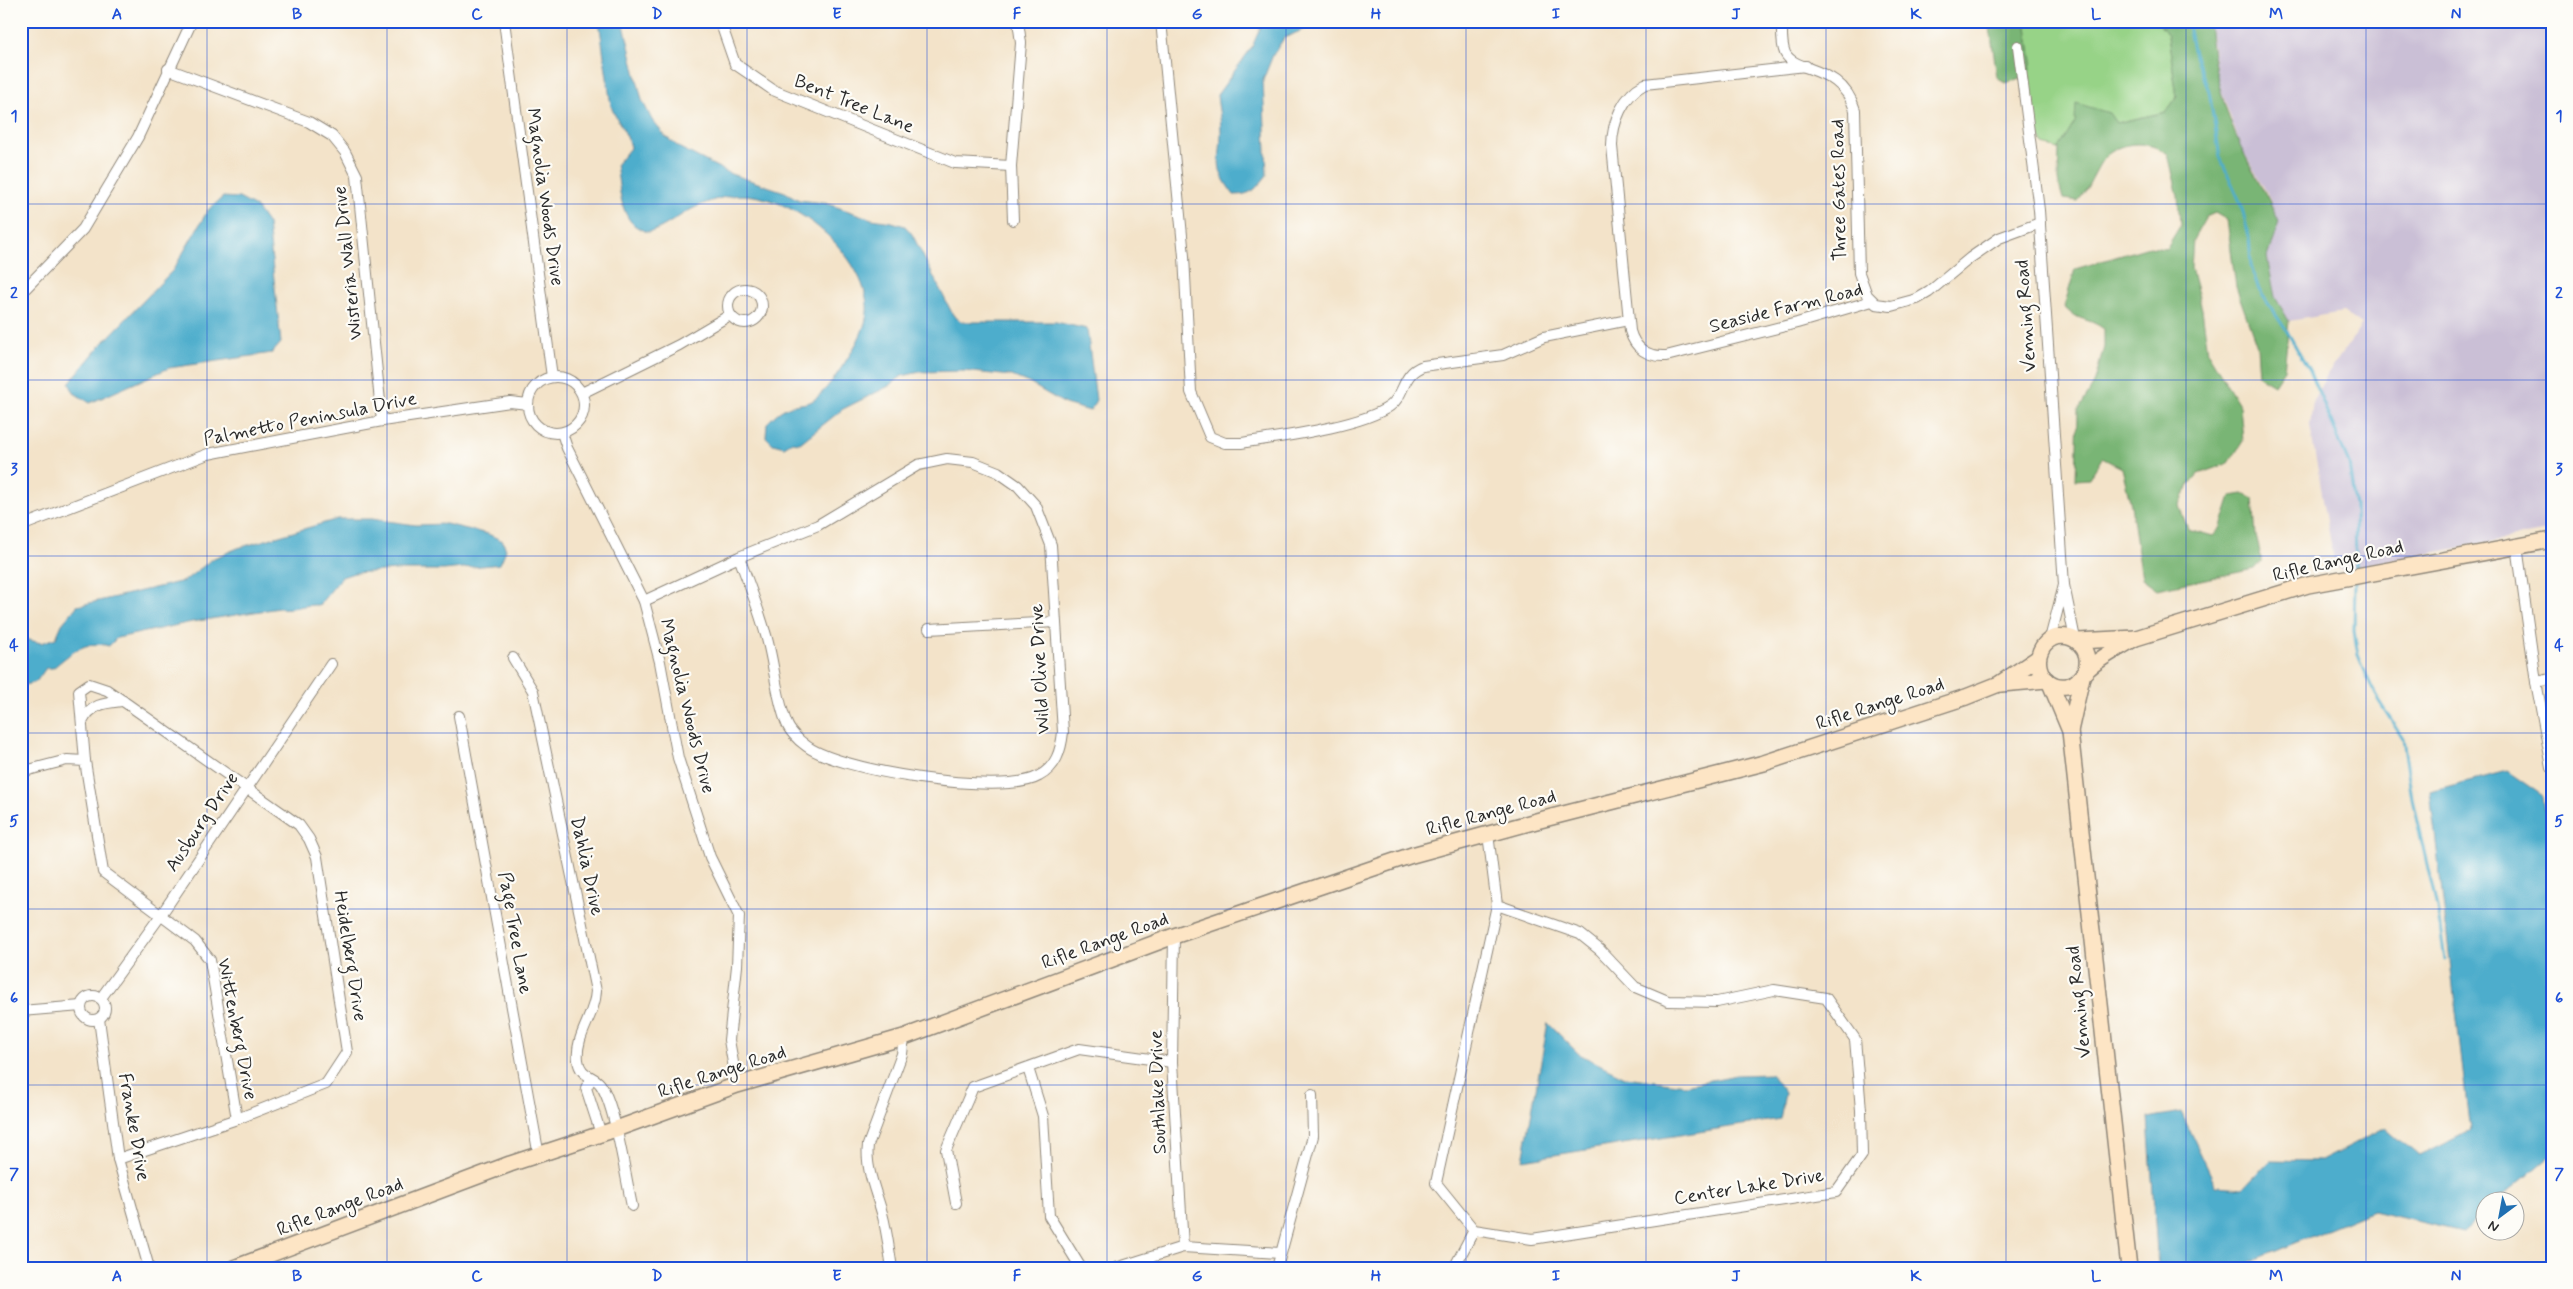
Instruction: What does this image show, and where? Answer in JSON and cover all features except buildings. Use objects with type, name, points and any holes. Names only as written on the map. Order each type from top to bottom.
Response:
[{"type":"main road","name":"Rifle Range Road","points":[[2076,640],[2136,638],[2308,585],[2552,540]]},
{"type":"main road","points":[[2060,636],[2076,640],[2087,654],[2084,674],[2067,686],[2048,682],[2039,670],[2038,658],[2042,647],[2050,639],[2060,636]]},
{"type":"main road","name":"Rifle Range Road","points":[[2084,674],[2136,638]]},
{"type":"main road","name":"Rifle Range Road","points":[[234,1268],[510,1164],[539,1156],[737,1086],[904,1037],[1174,936],[1412,855],[1764,763],[2000,684],[2038,658]]},
{"type":"main road","name":"Venning Road","points":[[2070,731],[2084,674]]},
{"type":"main road","name":"Rifle Range Road","points":[[2000,684],[2048,682]]},
{"type":"main road","name":"Venning Road","points":[[2048,682],[2070,731],[2129,1268]]},
{"type":"street","points":[[21,294],[83,229],[138,137],[168,69],[192,21]]},
{"type":"street","name":"Magnolia Woods Drive","points":[[504,21],[552,377]]},
{"type":"street","name":"Bent Tree Lane","points":[[720,21],[735,64],[773,90],[955,163],[1010,166]]},
{"type":"street","points":[[1013,220],[1010,166],[1021,42],[1018,21]]},
{"type":"street","points":[[1161,21],[1184,256],[1191,392],[1210,437],[1225,442],[1240,443],[1355,421],[1391,405],[1414,369],[1503,355],[1544,337],[1628,320]]},
{"type":"street","name":"Three Gates Road","points":[[1782,21],[1786,54],[1791,60],[1821,72],[1840,85],[1850,96],[1855,110],[1858,273],[1872,302]]},
{"type":"street","name":"Venning Road","points":[[2018,46],[2040,224],[2064,585],[2076,640]]},
{"type":"street","name":"Seaside Farm Road","points":[[1806,66],[1646,84],[1640,87],[1620,111],[1614,123],[1612,146],[1628,320],[1631,337],[1640,348],[1651,355],[1666,356],[1872,302],[1882,307],[1917,299],[1929,292],[1970,258],[1999,238],[2040,224]]},
{"type":"street","name":"Wisteria Wall Drive","points":[[168,69],[309,122],[332,136],[345,152],[357,176],[382,421]]},
{"type":"street","points":[[582,393],[679,345],[730,315]]},
{"type":"street","points":[[552,377],[568,379],[582,393],[585,402],[584,414],[572,430],[562,433],[549,433],[540,429],[533,421],[528,404],[535,386],[552,377]]},
{"type":"street","name":"Palmetto Peninsula Drive","points":[[21,526],[208,454],[382,421],[510,402],[528,404]]},
{"type":"street","name":"Magnolia Woods Drive","points":[[562,433],[567,448],[644,601],[660,662],[678,758],[710,857],[738,916],[737,966],[729,1040],[737,1086]]},
{"type":"street","name":"Wild Olive Drive","points":[[644,601],[739,557],[818,524],[918,465],[947,459],[973,462],[998,472],[1018,486],[1036,506],[1051,545],[1063,732],[1062,747],[1056,761],[1039,776],[1019,783],[950,781],[878,770],[820,755],[804,744],[787,725],[766,632],[739,557]]},
{"type":"street","points":[[2517,546],[2536,682],[2552,767]]},
{"type":"street","name":"Venning Road","points":[[2050,639],[2064,585]]},
{"type":"street","points":[[929,629],[1055,622]]},
{"type":"street","name":"Dahlia Drive","points":[[513,658],[533,691],[596,991],[596,1003],[580,1040],[578,1062],[582,1071],[590,1079],[600,1084],[616,1129],[632,1206]]},
{"type":"street","name":"Ausburg Drive","points":[[100,998],[161,915],[331,664]]},
{"type":"street","points":[[2536,682],[2552,680]]},
{"type":"street","name":"Heidelberg Drive","points":[[85,761],[82,722],[78,702],[79,691],[82,687],[89,684],[107,690],[298,825],[309,839],[317,856],[347,1052],[326,1084],[237,1119],[118,1160]]},
{"type":"street","points":[[82,722],[88,711],[104,703],[123,701]]},
{"type":"street","name":"Page Tree Lane","points":[[459,716],[539,1156]]},
{"type":"street","points":[[21,772],[67,760],[85,761]]},
{"type":"street","name":"Wittenberg Drive","points":[[85,761],[103,872],[195,941],[210,960],[237,1119]]},
{"type":"street","points":[[1454,1268],[1474,1230],[1436,1183],[1497,905],[1488,834]]},
{"type":"street","name":"Center Lake Drive","points":[[1474,1230],[1532,1239],[1836,1192],[1862,1155],[1861,1110],[1855,1039],[1826,998],[1774,990],[1717,1002],[1668,1002],[1635,987],[1600,950],[1580,934],[1497,905]]},
{"type":"street","name":"Southlake Drive","points":[[1174,936],[1172,1062],[1183,1247]]},
{"type":"street","points":[[21,1011],[80,1006],[87,997],[100,998],[106,1010],[99,1019],[91,1021],[81,1012],[80,1006]]},
{"type":"street","name":"Franke Drive","points":[[99,1019],[118,1160],[149,1268]]},
{"type":"street","points":[[892,1268],[883,1216],[868,1165],[867,1154],[868,1145],[902,1054],[904,1037]]},
{"type":"street","points":[[956,1203],[946,1150],[972,1086],[1079,1049],[1172,1062]]},
{"type":"street","points":[[1028,1068],[1043,1116],[1049,1216],[1081,1268]]},
{"type":"street","name":"Dahlia Drive","points":[[590,1079],[586,1088],[601,1134]]},
{"type":"street","points":[[1277,1268],[1314,1136],[1312,1095]]},
{"type":"street","points":[[1116,1268],[1183,1247],[1280,1253]]},
{"type":"shaded area","points":[[2209,21],[2552,21],[2552,530],[2342,570],[2335,566],[2310,426],[2313,400],[2328,373],[2362,325],[2343,312],[2289,321],[2275,297],[2267,257],[2279,222],[2267,193],[2241,147],[2218,81]]},
{"type":"green space","points":[[1989,21],[2026,21],[2032,62],[2027,76],[2006,83],[1997,77]]},
{"type":"green space","points":[[2026,21],[2157,21],[2168,35],[2177,97],[2166,112],[2116,123],[2075,122],[2059,149],[2044,145],[2033,124],[2027,76],[2032,62]]},
{"type":"green space","points":[[2157,21],[2209,21],[2216,69],[2229,117],[2250,166],[2279,222],[2267,257],[2275,297],[2289,321],[2284,370],[2274,385],[2259,376],[2257,346],[2236,287],[2227,220],[2215,213],[2206,217],[2193,240],[2191,268],[2202,309],[2208,353],[2240,406],[2243,441],[2229,463],[2198,474],[2189,485],[2179,506],[2188,529],[2213,536],[2221,527],[2231,496],[2243,494],[2253,499],[2256,536],[2262,560],[2254,569],[2157,589],[2142,578],[2131,505],[2122,468],[2102,458],[2089,479],[2076,480],[2078,411],[2094,384],[2104,347],[2104,329],[2074,315],[2064,307],[2075,269],[2149,247],[2166,249],[2180,226],[2178,196],[2168,154],[2153,147],[2138,144],[2114,150],[2104,158],[2078,201],[2063,199],[2058,181],[2059,148],[2075,122],[2076,103],[2109,113],[2116,123],[2166,112],[2177,97],[2168,35]]},
{"type":"water","points":[[599,21],[623,21],[642,100],[652,120],[666,137],[680,148],[731,174],[785,192],[799,200],[825,203],[872,219],[905,226],[912,234],[953,315],[962,322],[1056,322],[1087,329],[1096,400],[1090,411],[1065,404],[1029,383],[1012,376],[963,371],[920,372],[902,376],[889,386],[843,409],[800,443],[792,442],[784,447],[773,444],[766,437],[767,423],[784,409],[793,405],[810,402],[823,392],[856,345],[867,313],[862,284],[852,264],[836,244],[818,227],[797,212],[774,202],[752,196],[731,196],[716,199],[687,211],[653,231],[646,232],[634,225],[624,210],[616,165],[630,148],[629,142],[611,106]]},
{"type":"water","points":[[1263,21],[1305,21],[1305,29],[1284,38],[1273,55],[1263,80],[1267,175],[1253,190],[1245,194],[1234,195],[1220,170],[1221,126],[1217,95],[1252,47]]},
{"type":"water","points":[[223,197],[239,198],[256,207],[268,224],[281,343],[272,353],[169,368],[90,403],[74,393],[69,383],[98,348],[173,270],[208,210]]},
{"type":"water","points":[[338,519],[372,519],[416,525],[446,524],[488,534],[503,541],[506,550],[500,564],[444,570],[397,570],[354,573],[342,577],[319,605],[279,608],[192,622],[117,638],[109,646],[100,644],[85,646],[72,653],[53,668],[46,668],[36,682],[21,686],[21,638],[41,643],[56,638],[62,624],[77,606],[184,581],[214,558],[238,548]]},
{"type":"water","points":[[2507,771],[2543,796],[2552,874],[2552,1154],[2508,1192],[2476,1192],[2476,1220],[2463,1232],[2373,1211],[2235,1268],[2158,1268],[2148,1118],[2181,1112],[2216,1186],[2244,1188],[2270,1160],[2321,1161],[2386,1128],[2419,1156],[2470,1131],[2430,791]]},
{"type":"water","points":[[1548,1023],[1579,1054],[1625,1077],[1685,1085],[1737,1075],[1771,1074],[1785,1093],[1780,1119],[1523,1160]]},
{"type":"waterway","points":[[2187,21],[2194,54],[2209,91],[2220,157],[2241,204],[2249,236],[2251,266],[2259,290],[2288,333],[2310,372],[2349,464],[2355,507],[2356,572]]},
{"type":"waterway","points":[[2355,580],[2354,631],[2358,655],[2375,695],[2403,739],[2412,799],[2437,908],[2445,959]]}]
